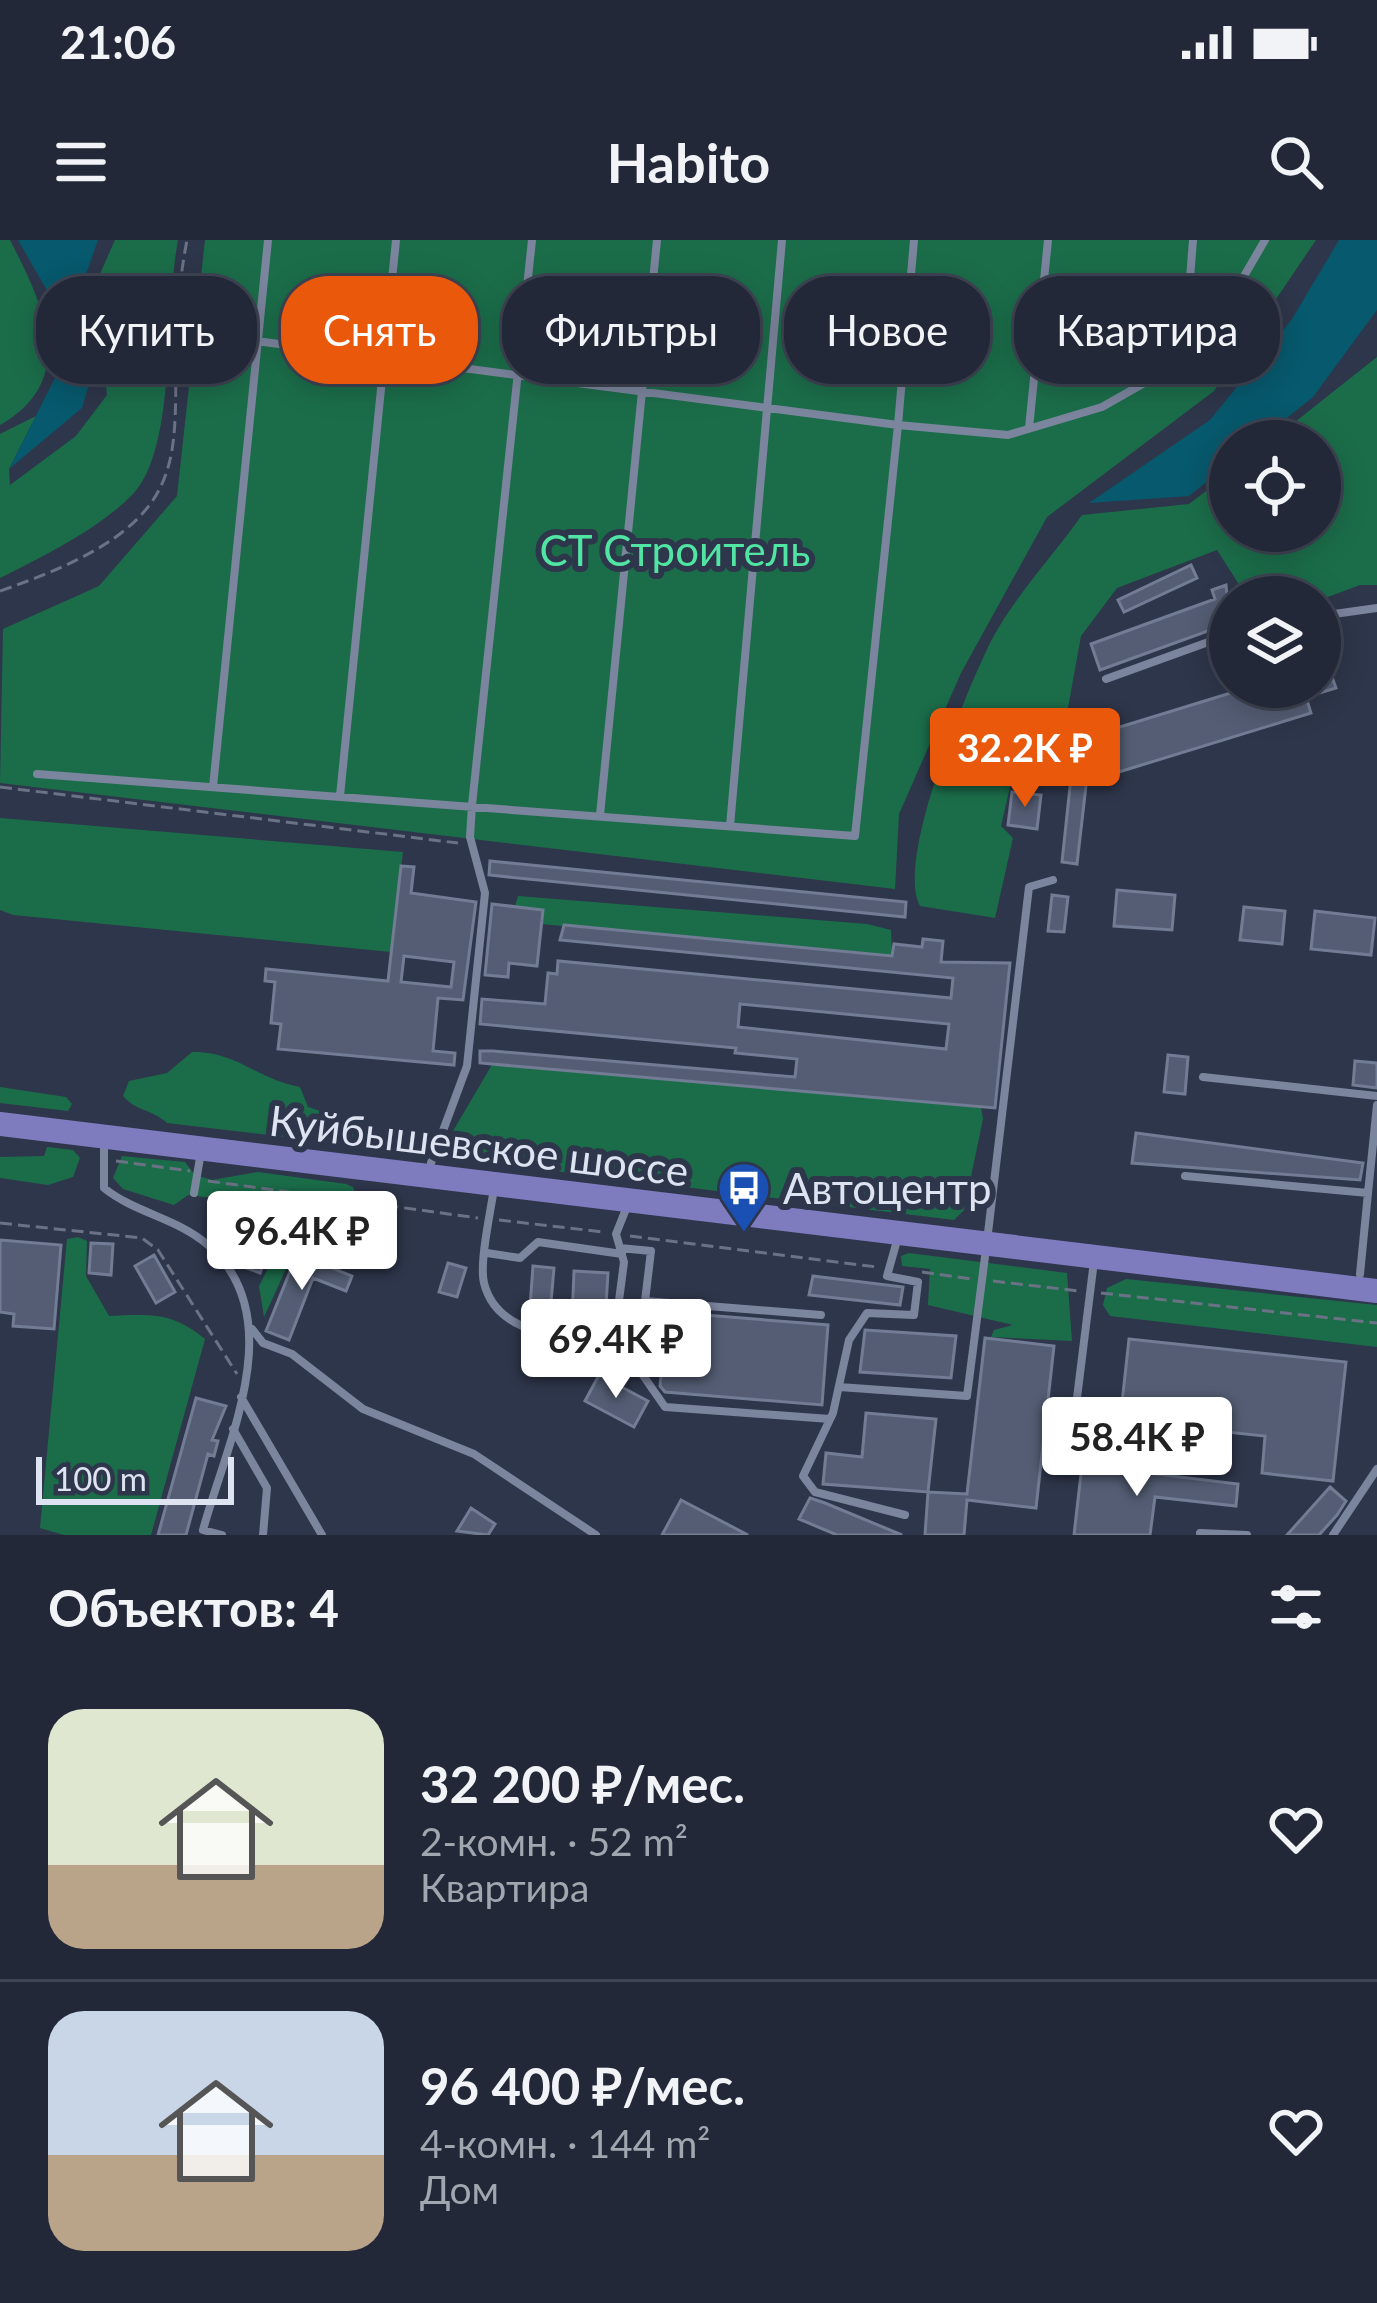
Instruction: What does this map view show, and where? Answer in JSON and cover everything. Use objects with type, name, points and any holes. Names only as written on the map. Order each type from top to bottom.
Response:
[{"type":"main road","name":"Куйбышевское шоссе","points":[[0,1110],[431,1163],[987,1240],[1371,1280]]},
{"type":"main road","name":"Куйбышевское шоссе","points":[[0,1124],[103,1149],[200,1163],[494,1187],[898,1235],[987,1240],[1094,1259],[1371,1280]]},
{"type":"lane","points":[[257,333],[268,240]]},
{"type":"lane","points":[[393,276],[396,240]]},
{"type":"lane","points":[[528,276],[532,240]]},
{"type":"lane","points":[[600,815],[657,240]]},
{"type":"lane","points":[[730,826],[782,240]]},
{"type":"lane","points":[[37,774],[855,836],[914,240]]},
{"type":"lane","points":[[1029,428],[1048,240]]},
{"type":"lane","points":[[1190,276],[1193,240]]},
{"type":"lane","points":[[1244,276],[1265,240]]},
{"type":"lane","points":[[213,787],[252,384]]},
{"type":"lane","points":[[340,796],[382,384]]},
{"type":"lane","points":[[431,1163],[466,1066],[485,893],[472,845],[472,805],[517,384]]},
{"type":"lane","points":[[577,384],[898,425],[1008,434],[1102,407],[1139,384]]},
{"type":"lane","points":[[1341,613],[1377,608]]},
{"type":"lane","points":[[1106,679],[1209,642]]},
{"type":"lane","points":[[839,1388],[967,1396],[1029,887],[1053,880]]},
{"type":"lane","points":[[1202,1077],[1377,1096]]},
{"type":"lane","points":[[1371,1280],[1368,1193],[1377,1105]]},
{"type":"lane","points":[[103,1149],[104,1188],[184,1227],[233,1272],[247,1298],[251,1328],[243,1383],[202,1532],[222,1535]]},
{"type":"lane","points":[[194,1193],[200,1163]]},
{"type":"lane","points":[[1184,1176],[1368,1193]]},
{"type":"lane","points":[[494,1187],[483,1282],[496,1303],[535,1335],[614,1339],[621,1251],[616,1234],[628,1203]]},
{"type":"lane","points":[[898,1235],[887,1276],[917,1282],[914,1315],[867,1312],[849,1340],[830,1419],[802,1476],[815,1492],[905,1515]]},
{"type":"lane","points":[[487,1253],[520,1258],[538,1241],[651,1251],[642,1374],[665,1407],[830,1419]]},
{"type":"lane","points":[[1075,1414],[1094,1259]]},
{"type":"lane","points":[[645,1301],[821,1315]]},
{"type":"lane","points":[[251,1328],[262,1343],[292,1354],[363,1409],[474,1454],[596,1535]]},
{"type":"lane","points":[[240,1396],[322,1535]]},
{"type":"lane","points":[[232,1427],[267,1488],[263,1535]]},
{"type":"lane","points":[[1333,1535],[1377,1469]]},
{"type":"lane","points":[[573,1535],[577,1522]]},
{"type":"lane","points":[[1200,1533],[1247,1535]]},
{"type":"path","points":[[0,591],[71,566],[108,545],[164,488],[174,450],[187,240]]},
{"type":"path","points":[[0,787],[472,845]]},
{"type":"path","points":[[103,1149],[200,1163],[215,1184],[982,1280],[1377,1323]]},
{"type":"path","points":[[0,1223],[142,1238],[158,1250],[243,1383]]},
{"type":"green space","points":[[0,240],[10,240],[36,296],[36,384],[41,384],[25,407],[0,425]]},
{"type":"green space","points":[[115,240],[178,240],[173,276],[99,276]]},
{"type":"green space","name":"СТ Строитель","points":[[205,240],[1316,240],[1280,293],[1280,276],[1014,276],[1014,384],[1219,384],[1047,517],[961,673],[899,814],[895,889],[0,783],[3,629],[99,586],[177,496],[189,384],[257,384],[257,276],[201,276]]},
{"type":"green space","points":[[1377,357],[1377,585],[1341,592],[1341,576],[1234,576],[1218,552],[1341,552],[1341,420],[1298,420]]},
{"type":"green space","points":[[106,384],[166,384],[157,444],[147,473],[133,494],[104,519],[0,578],[0,434],[36,416],[9,469],[10,485],[76,436],[107,395]]},
{"type":"green space","points":[[1209,489],[1212,552],[1117,588],[1081,636],[1056,774],[1011,783],[1001,826],[1013,838],[995,918],[920,906],[915,884],[925,816],[965,699],[999,626],[1082,515],[1189,504]]},
{"type":"green space","points":[[0,818],[403,852],[391,952],[13,915],[0,910]]},
{"type":"green space","points":[[518,896],[867,924],[891,930],[892,956],[541,924],[542,910],[515,906]]},
{"type":"green space","points":[[192,1052],[234,1060],[300,1087],[308,1107],[357,1123],[365,1135],[361,1146],[167,1123],[123,1096],[129,1081],[167,1073]]},
{"type":"green space","points":[[493,1063],[981,1107],[983,1119],[964,1210],[954,1220],[458,1159],[446,1143]]},
{"type":"green space","points":[[0,1087],[66,1097],[72,1104],[68,1111],[0,1103]]},
{"type":"green space","points":[[47,1147],[73,1150],[80,1158],[73,1177],[48,1185],[0,1178],[0,1157],[44,1156]]},
{"type":"green space","points":[[122,1156],[185,1162],[195,1175],[212,1180],[258,1172],[346,1184],[353,1187],[371,1239],[353,1252],[310,1234],[297,1245],[264,1317],[259,1286],[278,1249],[276,1240],[212,1198],[188,1195],[174,1205],[123,1189],[113,1178]]},
{"type":"green space","points":[[67,1239],[87,1241],[86,1276],[109,1316],[160,1317],[205,1339],[151,1535],[64,1535],[40,1528]]},
{"type":"green space","points":[[909,1253],[1067,1273],[1072,1341],[991,1337],[994,1330],[1013,1325],[928,1305],[930,1269],[902,1266],[901,1256]]},
{"type":"green space","points":[[1126,1279],[1377,1305],[1377,1347],[1110,1316],[1103,1305],[1107,1288]]},
{"type":"water","points":[[18,240],[98,240],[86,276],[39,276]]},
{"type":"water","points":[[1339,240],[1377,240],[1377,310],[1313,397],[1284,420],[1210,420],[1239,384],[1280,384],[1280,334]]},
{"type":"water","points":[[52,384],[89,384],[82,408],[9,469]]},
{"type":"water","points":[[1209,421],[1209,480],[1189,496],[1089,503]]},
{"type":"building","points":[[1191,565],[1197,578],[1124,612],[1118,600]]},
{"type":"building","points":[[1209,601],[1209,631],[1100,670],[1091,644]]},
{"type":"building","points":[[1209,700],[1209,708],[1309,708],[1311,713],[1109,775],[1097,734]]},
{"type":"building","points":[[1074,749],[1090,751],[1077,864],[1062,862]]},
{"type":"building","points":[[1012,792],[1041,795],[1037,829],[1008,825]]},
{"type":"building","points":[[490,861],[906,902],[905,917],[489,875]]},
{"type":"building","points":[[401,866],[414,867],[411,893],[476,902],[463,1000],[438,998],[433,1051],[455,1053],[454,1065],[278,1049],[281,1024],[271,1023],[275,982],[265,981],[266,969],[388,981]],"holes":[[[404,956],[454,962],[451,987],[401,982]]]},
{"type":"building","points":[[1117,890],[1175,895],[1172,930],[1114,926]]},
{"type":"building","points":[[1052,895],[1068,897],[1064,932],[1048,931]]},
{"type":"building","points":[[492,904],[543,910],[537,966],[509,963],[508,977],[485,975]]},
{"type":"building","points":[[1244,907],[1285,911],[1282,944],[1240,940]]},
{"type":"building","points":[[1315,911],[1375,918],[1371,955],[1311,949]]},
{"type":"building","points":[[564,925],[892,956],[894,944],[922,947],[923,939],[943,941],[941,962],[1010,963],[995,1108],[480,1063],[480,1051],[493,1051],[795,1077],[797,1059],[735,1053],[736,1048],[480,1024],[482,999],[545,1004],[548,973],[557,974],[558,961],[951,998],[953,978],[560,940]],"holes":[[[740,1004],[949,1024],[946,1049],[738,1027]]]},
{"type":"building","points":[[1168,1055],[1188,1057],[1185,1094],[1164,1092]]},
{"type":"building","points":[[1355,1061],[1377,1063],[1377,1088],[1353,1085]]},
{"type":"building","points":[[1136,1133],[1363,1163],[1360,1180],[1132,1163]]},
{"type":"building","points":[[247,1235],[271,1244],[260,1273],[236,1264]]},
{"type":"building","points":[[0,1240],[61,1245],[54,1329],[13,1326],[14,1314],[0,1312]]},
{"type":"building","points":[[91,1243],[113,1244],[111,1275],[89,1273]]},
{"type":"building","points":[[297,1254],[352,1276],[346,1291],[313,1278],[289,1340],[266,1331]]},
{"type":"building","points":[[154,1255],[175,1292],[156,1303],[135,1266]]},
{"type":"building","points":[[448,1263],[466,1268],[457,1297],[439,1292]]},
{"type":"building","points":[[533,1266],[554,1268],[549,1325],[529,1320]]},
{"type":"building","points":[[574,1271],[608,1273],[605,1322],[572,1320]]},
{"type":"building","points":[[813,1276],[903,1287],[900,1305],[809,1295]]},
{"type":"building","points":[[667,1312],[828,1325],[822,1405],[665,1392],[660,1386]]},
{"type":"building","points":[[865,1330],[956,1336],[951,1378],[860,1372]]},
{"type":"building","points":[[985,1338],[1054,1346],[1036,1508],[967,1500],[964,1535],[925,1535],[928,1492],[967,1494]]},
{"type":"building","points":[[1129,1339],[1346,1362],[1333,1481],[1262,1473],[1265,1436],[1120,1421]]},
{"type":"building","points":[[599,1375],[648,1401],[634,1427],[585,1401]]},
{"type":"building","points":[[196,1398],[226,1406],[212,1440],[218,1441],[214,1456],[208,1454],[186,1535],[158,1535]]},
{"type":"building","points":[[866,1413],[936,1419],[928,1492],[823,1484],[826,1453],[862,1457]]},
{"type":"building","points":[[1082,1465],[1238,1484],[1236,1506],[1155,1497],[1150,1535],[1074,1535]]},
{"type":"building","points":[[1330,1487],[1346,1501],[1337,1515],[1319,1535],[1287,1535]]},
{"type":"building","points":[[810,1498],[902,1535],[837,1535],[799,1519]]},
{"type":"building","points":[[681,1500],[748,1535],[662,1535]]},
{"type":"building","points":[[471,1508],[495,1524],[488,1535],[457,1531]]},
{"type":"place","name":"Автоцентр","points":[[744,1234]]}]
